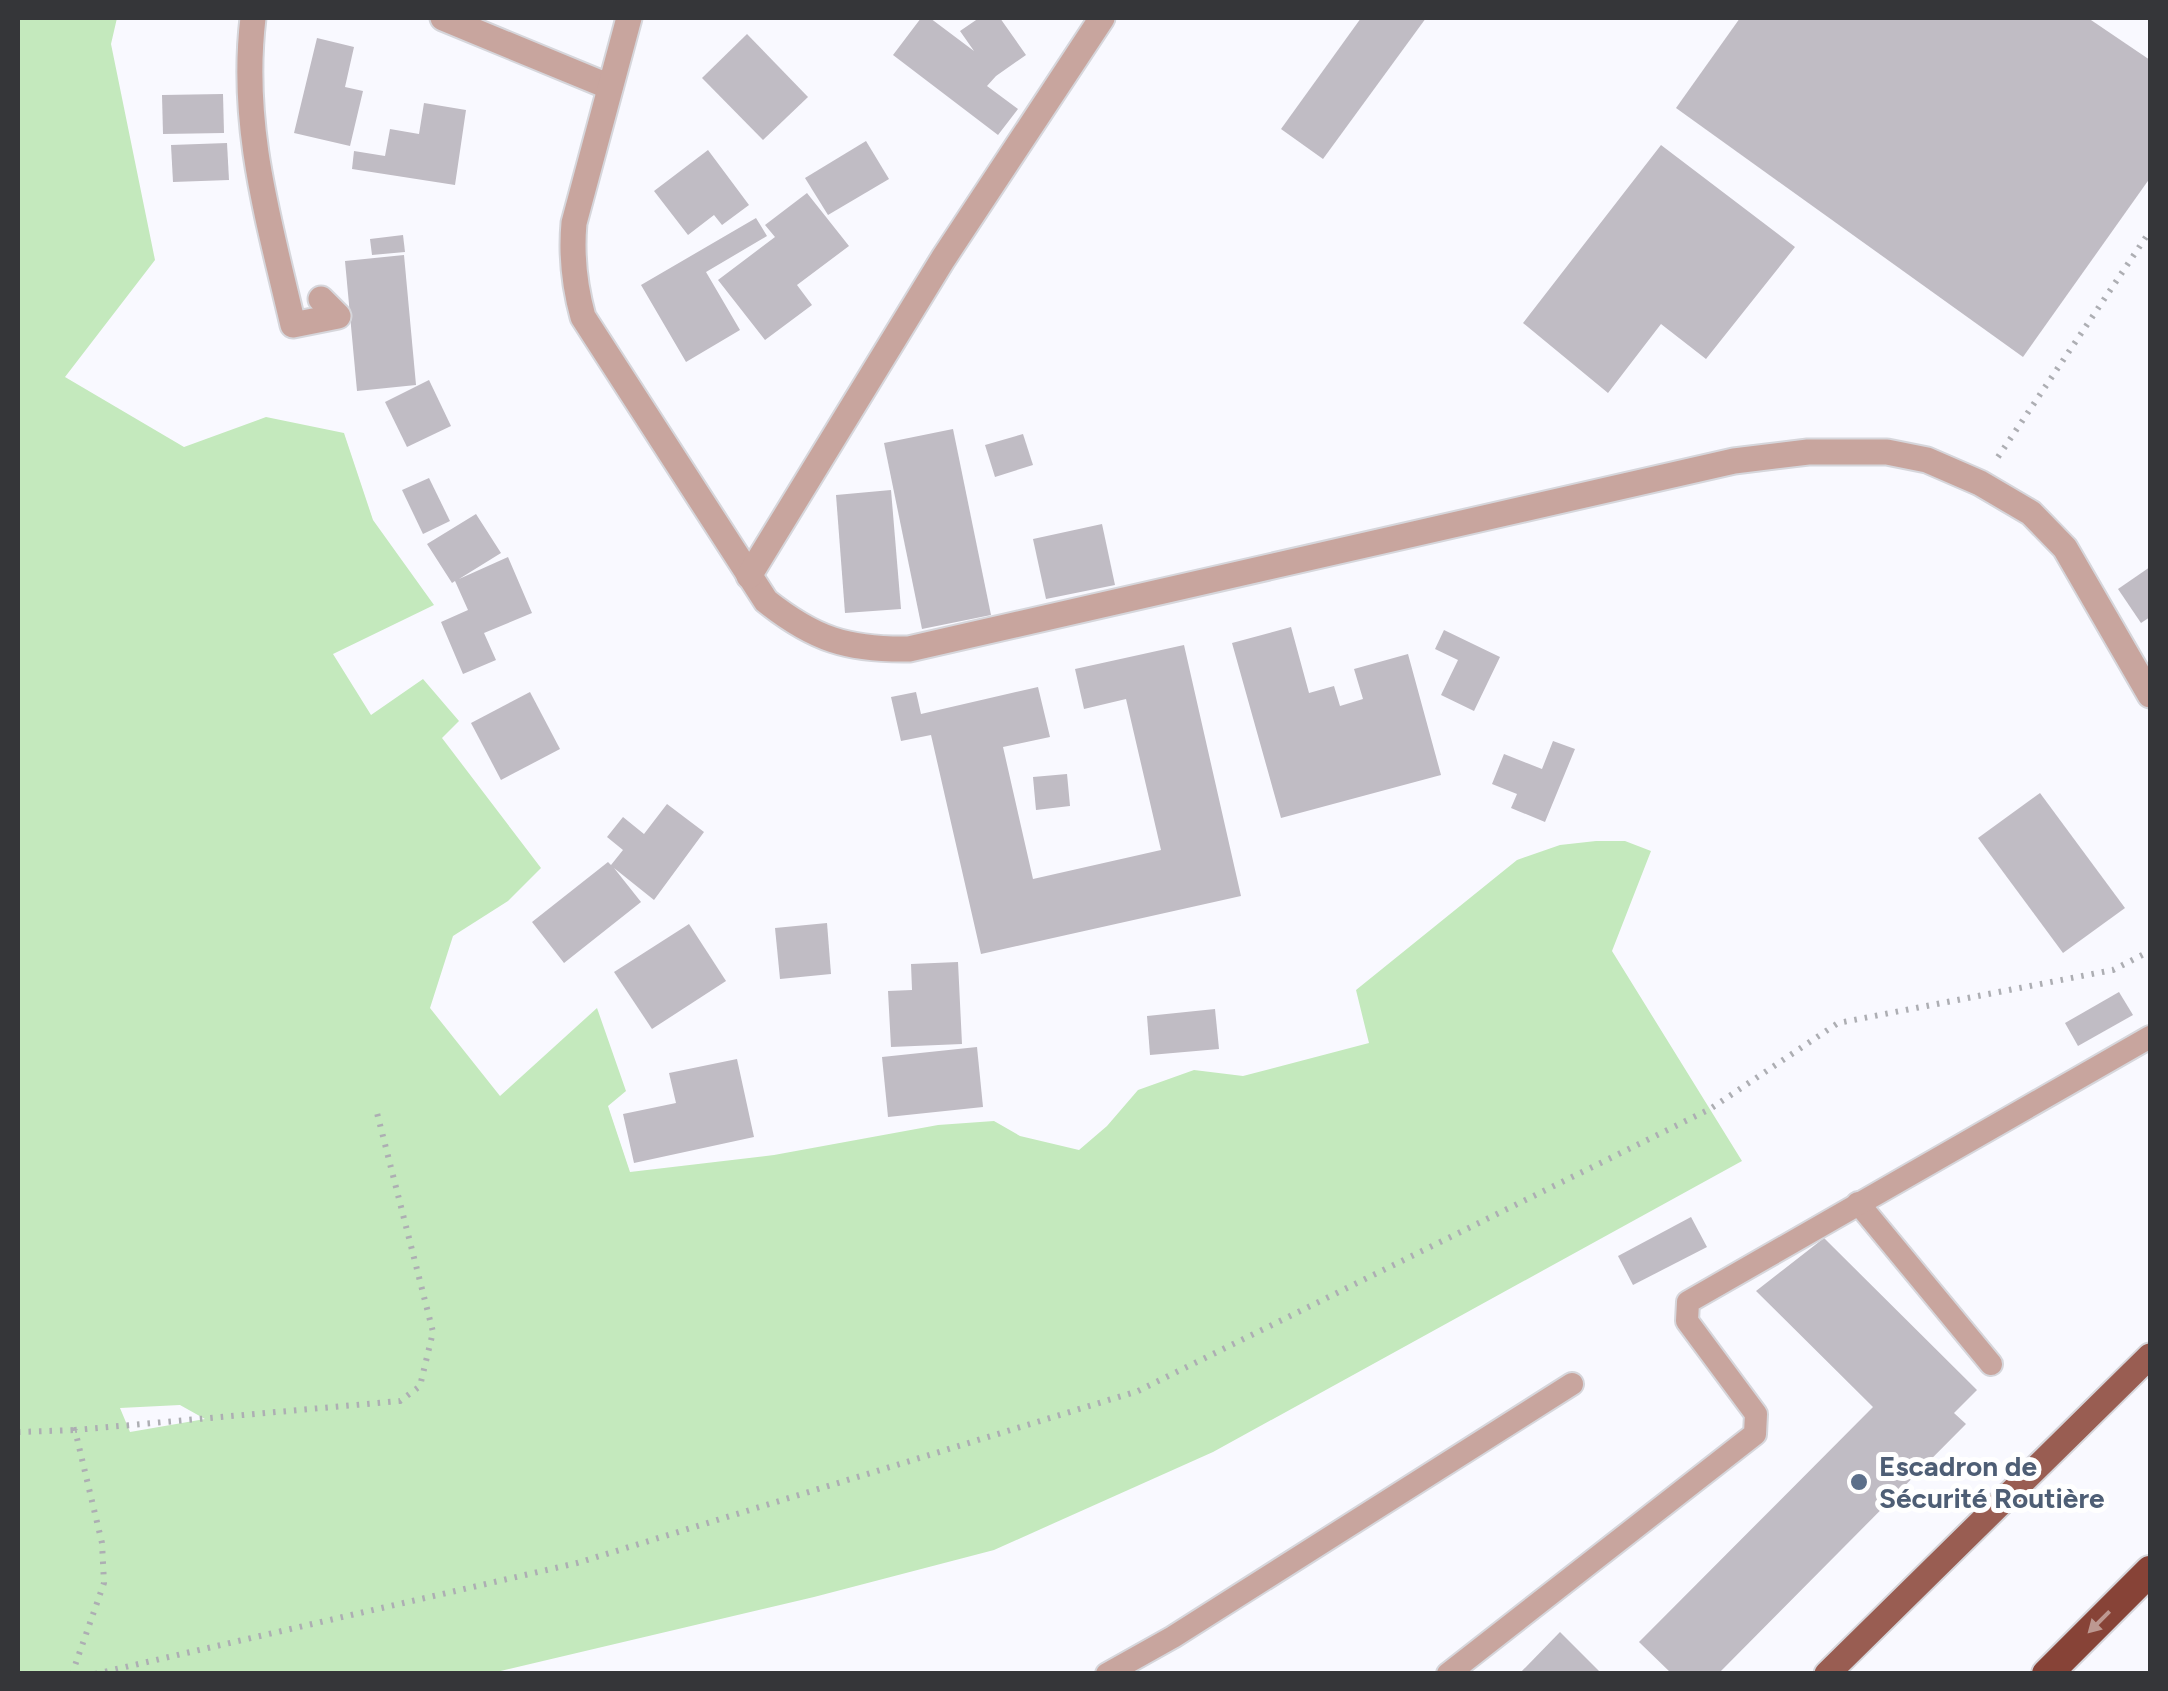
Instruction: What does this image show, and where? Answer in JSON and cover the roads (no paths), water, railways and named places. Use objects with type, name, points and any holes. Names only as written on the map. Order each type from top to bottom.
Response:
[{"type":"highway","points":[[2047,1674],[2150,1570]]},
{"type":"main road","points":[[1827,1674],[2150,1356]]},
{"type":"street","points":[[253,18],[249,52],[253,152],[292,325],[338,316],[321,298]]},
{"type":"street","points":[[443,18],[610,88]]},
{"type":"street","points":[[629,18],[574,223],[574,285],[583,316],[766,602],[795,624],[827,640],[867,649],[908,649],[1734,461],[1808,452],[1887,452],[1927,460],[1980,483],[2031,513],[2065,548],[2150,695]]},
{"type":"street","points":[[749,576],[943,258],[1102,18]]},
{"type":"lane","points":[[1448,1674],[1755,1434],[1756,1414],[1687,1321],[1688,1302],[2150,1037]]},
{"type":"lane","points":[[1858,1203],[1991,1364]]},
{"type":"lane","points":[[1107,1674],[1174,1637],[1572,1384]]},
{"type":"place","name":"Escadron de Sécurité Routière","points":[[1859,1482]]}]
